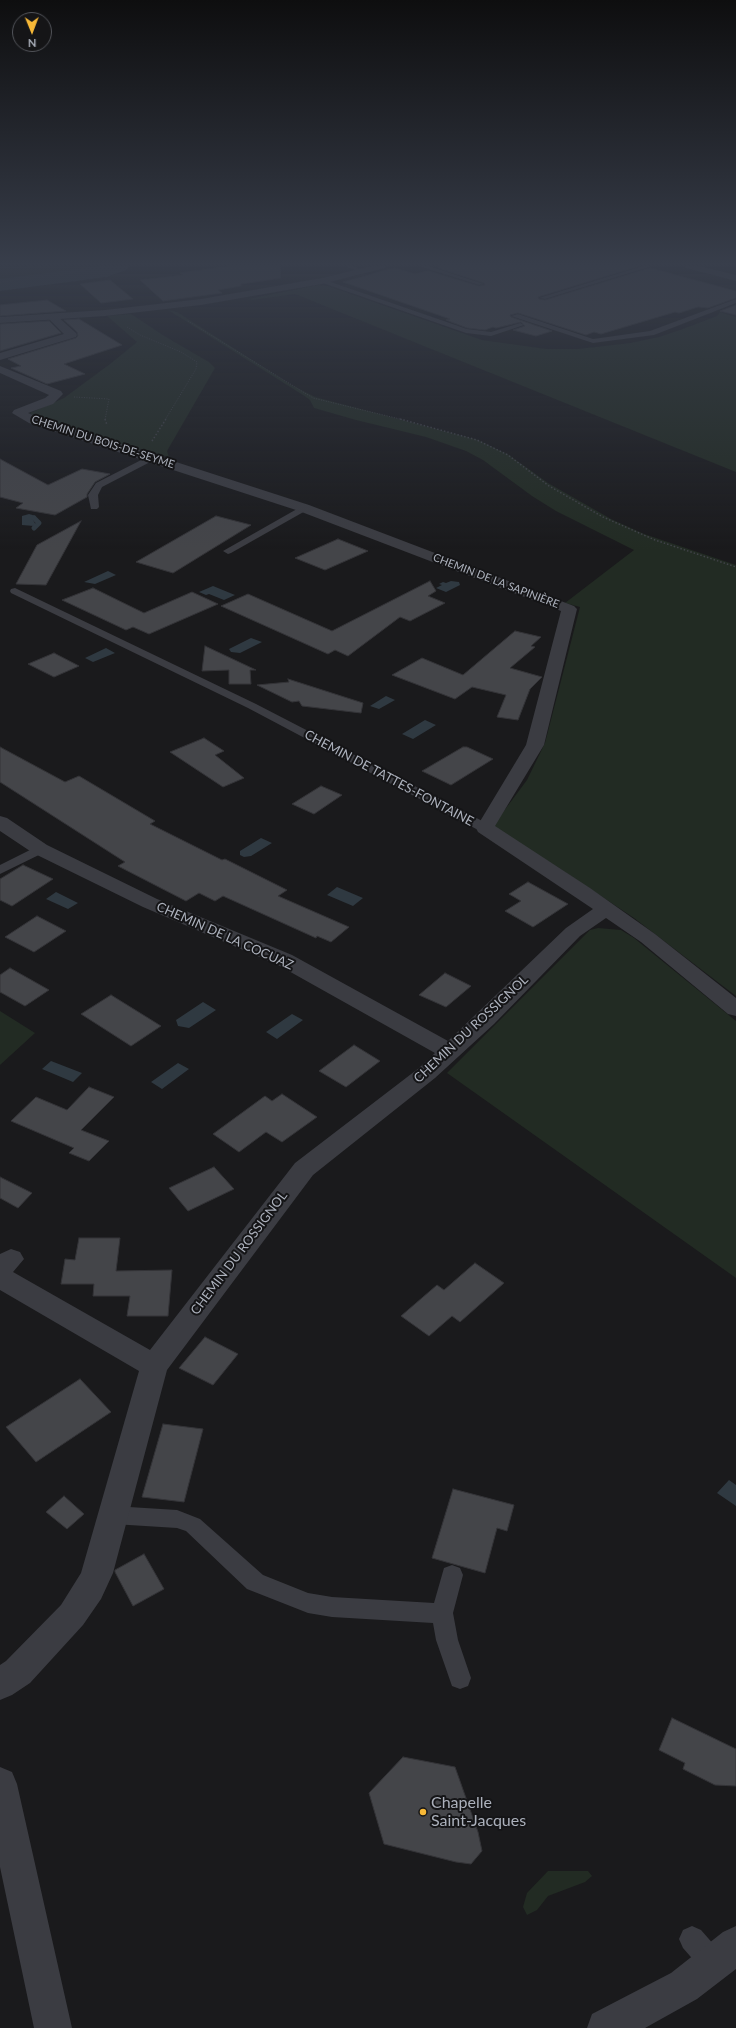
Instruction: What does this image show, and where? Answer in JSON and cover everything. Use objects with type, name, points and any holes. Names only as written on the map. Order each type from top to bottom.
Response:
[{"type":"street","name":"CHEMIN DU BOIS-DE-SEYME","points":[[0,369],[58,394],[49,401],[18,413],[221,481]]},
{"type":"street","name":"CHEMIN DE LA SAPINIÈRE","points":[[221,481],[304,508],[569,609],[535,745],[484,828]]},
{"type":"street","name":"CHEMIN DE LA COCUAZ","points":[[0,822],[40,850],[150,903],[285,960],[450,1052]]},
{"type":"street","name":"CHEMIN DE TATTES-FONTAINE","points":[[484,828],[583,892],[648,938],[736,1009]]},
{"type":"street","name":"CHEMIN DU ROSSIGNOL","points":[[0,1684],[18,1672],[72,1615],[90,1589],[97,1573],[154,1366],[304,1169],[427,1072],[486,1019],[573,932],[606,909]]},
{"type":"street","points":[[4,1269],[154,1366]]},
{"type":"street","points":[[0,1784],[53,2028]]},
{"type":"street","points":[[606,2028],[684,1986],[714,1949]]},
{"type":"lane","points":[[94,507],[93,495],[99,486],[152,458]]},
{"type":"lane","points":[[228,551],[304,508]]},
{"type":"lane","name":"CHEMIN DE TATTES-FONTAINE","points":[[15,591],[252,706],[484,828]]},
{"type":"lane","points":[[0,870],[40,850]]},
{"type":"lane","points":[[113,1515],[149,1516],[177,1520],[193,1525],[255,1582],[308,1603],[332,1607],[442,1613]]},
{"type":"lane","points":[[452,1575],[442,1613],[447,1640],[460,1678]]},
{"type":"path","points":[[150,443],[163,426],[196,369],[197,362],[195,361]]},
{"type":"path","points":[[252,361],[312,398],[409,421],[477,440],[508,455],[549,486],[603,517],[655,540],[736,567]]},
{"type":"shaded area","points":[[114,361],[207,361],[215,368],[167,451],[169,457],[141,449],[137,451],[32,416],[30,413],[64,398]]},
{"type":"shaded area","points":[[248,361],[253,361],[293,386],[315,397],[478,440],[509,455],[548,483],[611,519],[644,534],[736,565],[736,996],[634,918],[559,868],[492,827],[527,780],[545,743],[580,607],[565,603],[634,550],[556,511],[532,496],[483,460],[466,451],[426,437],[314,408],[310,400]]},
{"type":"shaded area","points":[[460,361],[736,361],[736,472]]},
{"type":"shaded area","points":[[29,514],[36,516],[33,520],[36,525],[22,525],[22,516]]},
{"type":"shaded area","points":[[108,571],[116,575],[95,584],[84,582]]},
{"type":"shaded area","points":[[451,581],[459,582],[460,585],[446,592],[436,588],[442,585],[439,584],[443,582],[446,583]]},
{"type":"shaded area","points":[[213,586],[235,595],[224,600],[199,592]]},
{"type":"shaded area","points":[[251,638],[262,642],[240,653],[231,652],[229,649]]},
{"type":"shaded area","points":[[106,648],[115,653],[93,662],[85,658]]},
{"type":"shaded area","points":[[386,696],[395,700],[379,709],[370,706]]},
{"type":"shaded area","points":[[425,720],[436,725],[413,739],[402,734]]},
{"type":"shaded area","points":[[261,838],[272,843],[251,856],[244,857],[240,855],[240,851]]},
{"type":"shaded area","points":[[337,887],[363,898],[353,906],[327,895]]},
{"type":"shaded area","points":[[56,892],[78,903],[68,909],[46,899]]},
{"type":"shaded area","points":[[598,928],[621,930],[634,938],[736,1021],[736,1278],[447,1073],[590,930]]},
{"type":"shaded area","points":[[203,1002],[216,1010],[189,1028],[178,1026],[176,1020]]},
{"type":"shaded area","points":[[0,1011],[35,1033],[0,1065]]},
{"type":"shaded area","points":[[292,1014],[303,1020],[277,1039],[266,1032]]},
{"type":"shaded area","points":[[51,1061],[82,1073],[73,1082],[42,1069]]},
{"type":"shaded area","points":[[178,1063],[189,1069],[162,1089],[151,1082]]},
{"type":"shaded area","points":[[729,1480],[736,1485],[736,1506],[717,1493]]},
{"type":"shaded area","points":[[548,1871],[588,1871],[592,1876],[585,1882],[548,1896],[537,1910],[527,1915],[523,1907],[527,1893]]},
{"type":"building","points":[[11,361],[74,361],[64,364],[85,374],[47,384],[11,368],[21,366]]},
{"type":"building","points":[[0,459],[48,485],[82,469],[110,474],[95,482],[87,494],[87,497],[55,515],[16,508],[23,503],[0,497]]},
{"type":"building","points":[[216,516],[251,525],[173,573],[136,562]]},
{"type":"building","points":[[81,521],[46,585],[16,584],[37,545]]},
{"type":"building","points":[[338,539],[368,551],[325,570],[295,558]]},
{"type":"building","points":[[430,581],[436,591],[428,596],[445,603],[410,621],[400,617],[348,656],[335,650],[328,654],[221,606],[248,594],[332,631]]},
{"type":"building","points":[[93,588],[144,613],[192,592],[218,604],[149,634],[133,627],[126,630],[62,600]]},
{"type":"building","points":[[515,631],[541,637],[531,646],[535,647],[510,668],[542,677],[530,689],[518,720],[497,717],[506,695],[472,687],[455,699],[392,675],[422,658],[463,675]]},
{"type":"building","points":[[205,646],[256,670],[250,670],[251,684],[229,684],[229,670],[202,671]]},
{"type":"building","points":[[54,653],[79,666],[54,677],[28,664]]},
{"type":"building","points":[[288,679],[363,703],[361,713],[302,706],[299,701],[292,702],[257,685],[289,682]]},
{"type":"building","points":[[204,738],[224,751],[215,755],[244,778],[223,787],[170,752]]},
{"type":"building","points":[[0,747],[65,782],[79,776],[155,821],[150,824],[287,890],[278,896],[349,927],[331,942],[317,936],[316,938],[223,896],[215,901],[199,893],[186,901],[118,866],[125,862],[0,782]]},
{"type":"building","points":[[463,747],[467,747],[493,759],[451,785],[422,771]]},
{"type":"building","points":[[321,786],[342,795],[314,814],[292,804]]},
{"type":"building","points":[[23,865],[53,879],[12,906],[0,900],[0,879]]},
{"type":"building","points":[[528,882],[568,904],[533,927],[505,911],[521,901],[509,894]]},
{"type":"building","points":[[37,916],[66,931],[34,952],[5,937]]},
{"type":"building","points":[[10,968],[49,990],[25,1006],[0,992],[0,975]]},
{"type":"building","points":[[445,973],[471,986],[446,1007],[419,995]]},
{"type":"building","points":[[111,995],[161,1026],[131,1046],[81,1014]]},
{"type":"building","points":[[354,1045],[380,1061],[346,1087],[319,1071]]},
{"type":"building","points":[[89,1087],[114,1097],[81,1130],[109,1141],[89,1161],[69,1153],[74,1148],[11,1121],[36,1097],[67,1110]]},
{"type":"building","points":[[282,1094],[317,1117],[282,1142],[266,1132],[239,1152],[213,1134],[265,1096],[272,1101]]},
{"type":"building","points":[[214,1167],[234,1189],[188,1211],[169,1188]]},
{"type":"building","points":[[0,1177],[32,1193],[18,1208],[0,1198]]},
{"type":"building","points":[[79,1238],[120,1238],[116,1271],[172,1270],[168,1316],[127,1316],[130,1296],[93,1296],[94,1284],[61,1284],[65,1259],[75,1260]]},
{"type":"building","points":[[475,1263],[504,1283],[460,1322],[452,1316],[429,1336],[401,1316],[437,1285],[444,1290]]},
{"type":"building","points":[[205,1337],[238,1354],[213,1385],[179,1368]]},
{"type":"building","points":[[80,1379],[111,1412],[36,1462],[6,1427]]},
{"type":"building","points":[[163,1424],[203,1429],[184,1502],[142,1497]]},
{"type":"building","points":[[453,1489],[514,1505],[507,1531],[497,1528],[485,1573],[432,1558]]},
{"type":"building","points":[[64,1496],[84,1514],[67,1529],[46,1512]]},
{"type":"building","points":[[144,1554],[164,1589],[133,1606],[115,1570]]},
{"type":"building","points":[[672,1718],[736,1749],[736,1786],[715,1785],[683,1769],[685,1763],[659,1750]]},
{"type":"building","name":"Chapelle Saint-Jacques","points":[[403,1757],[455,1767],[478,1832],[482,1851],[471,1864],[456,1862],[384,1844],[369,1793]]},
{"type":"waterway","points":[[34,518],[39,523],[34,528]]},
{"type":"place","name":"Chapelle Saint-Jacques","points":[[423,1812]]}]
